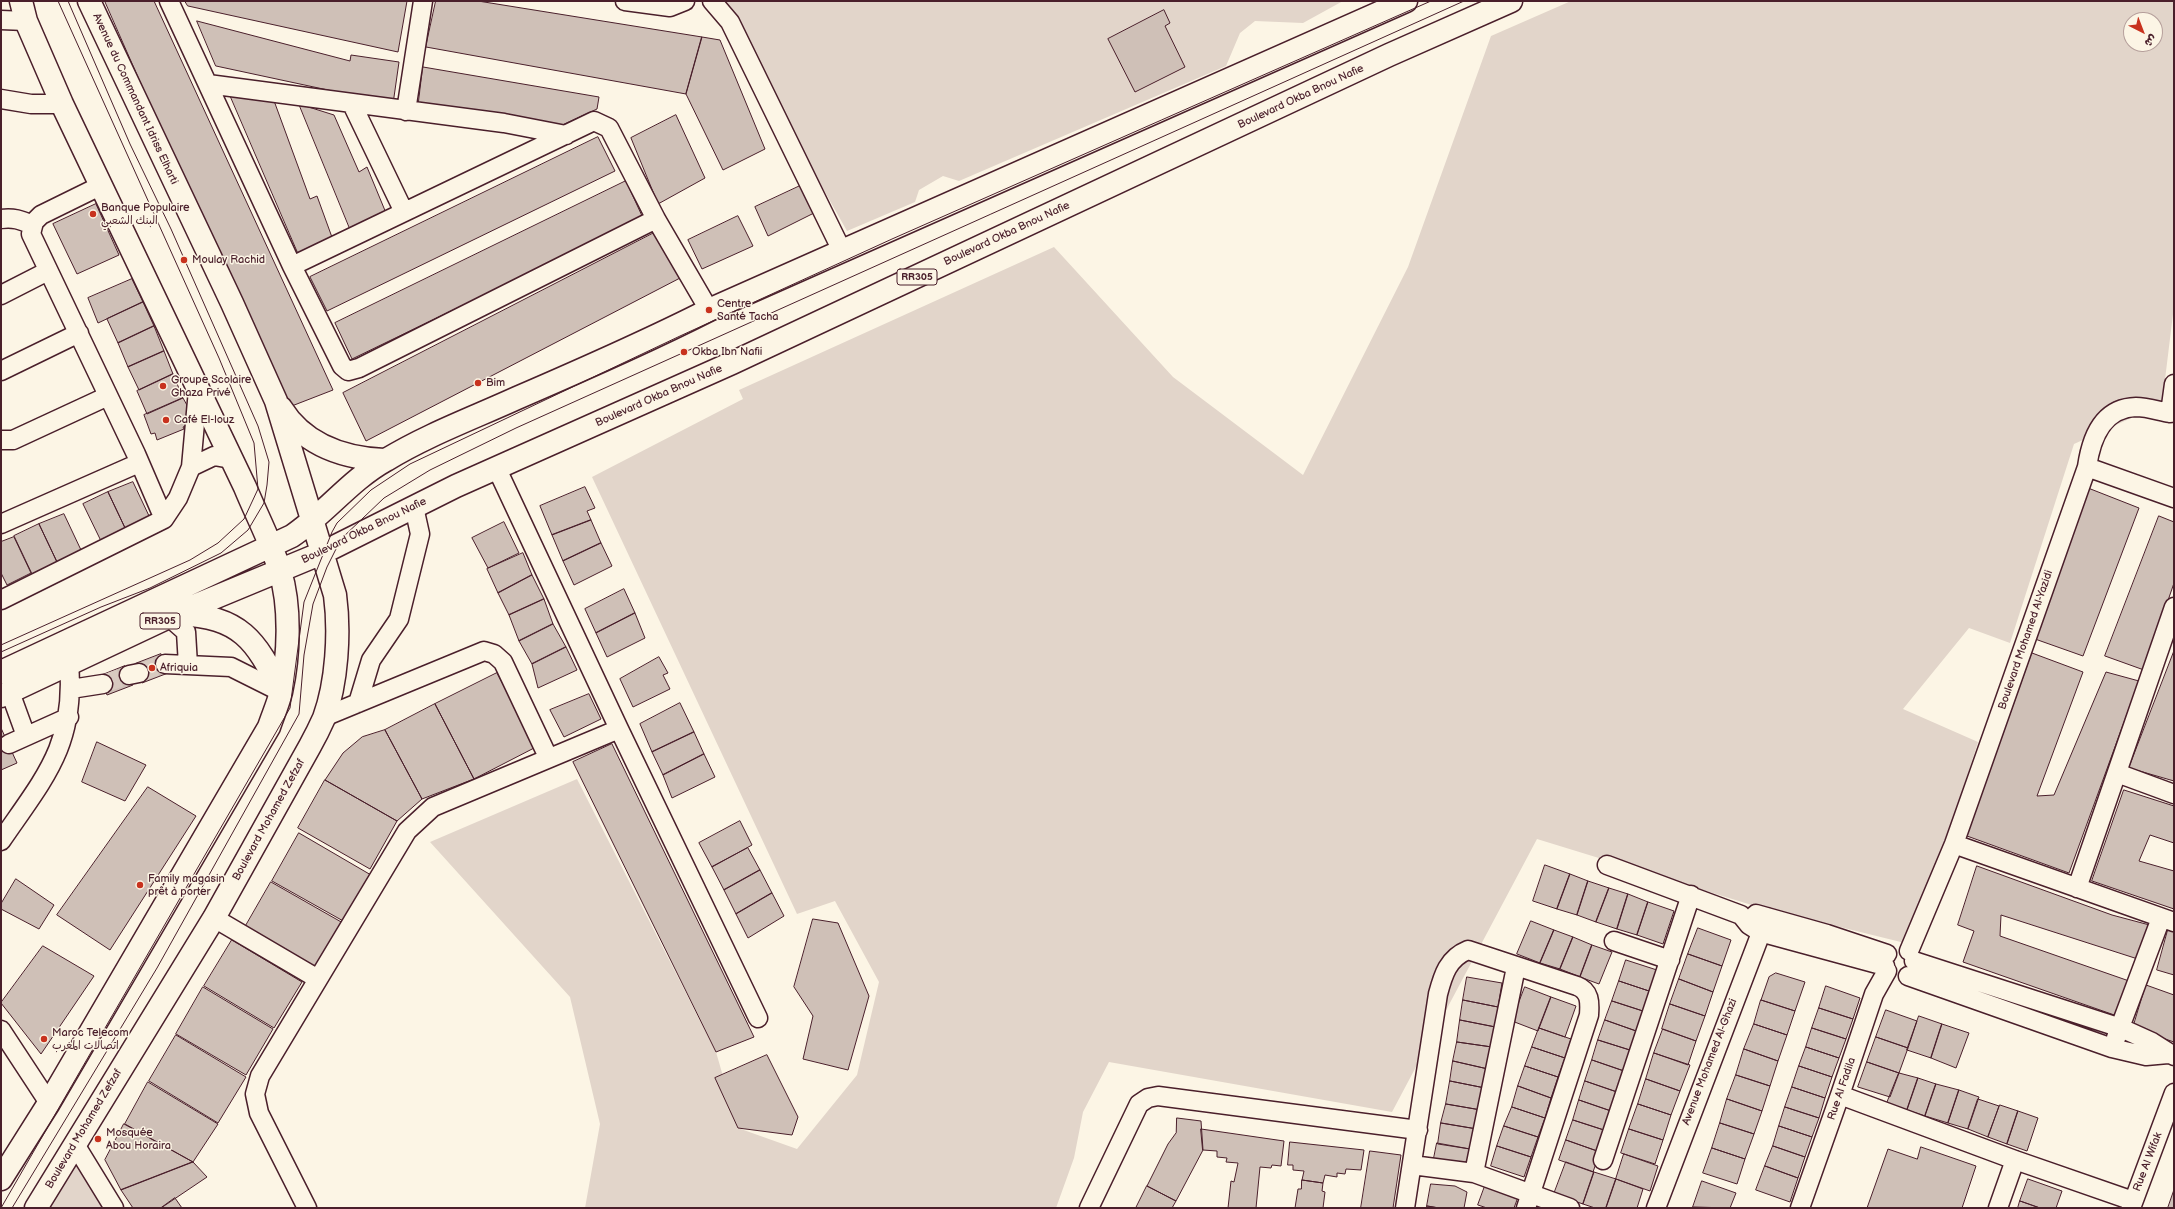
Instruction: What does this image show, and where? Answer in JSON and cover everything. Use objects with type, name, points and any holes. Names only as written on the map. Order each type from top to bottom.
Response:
[{"type":"main road","name":"Avenue du Commandant Idriss Elharti","points":[[89,1],[232,303],[276,401],[322,553]]},
{"type":"main road","name":"RR305","points":[[1,672],[270,548],[313,522],[343,491],[384,460],[422,440],[642,344],[710,310],[1406,1]]},
{"type":"main road","name":"Boulevard Okba Bnou Nafie","points":[[6,694],[172,615],[322,553],[456,486],[725,366],[1382,58],[1511,1]]},
{"type":"main road","points":[[1,1179],[49,1103],[269,727],[281,692],[287,637],[287,603],[280,571],[231,459],[102,185],[62,104],[23,11]]},
{"type":"main road","points":[[276,401],[286,417],[302,433],[320,445],[341,454],[362,459],[384,460]]},
{"type":"main road","points":[[335,595],[335,583],[341,560],[351,544],[364,532]]},
{"type":"main road","name":"Boulevard Mohamed Zefzaf","points":[[36,1208],[76,1146],[106,1092],[214,918],[310,746],[324,717],[334,675],[338,616],[335,595],[322,553]]},
{"type":"main road","points":[[172,615],[203,615],[223,621],[241,632],[257,648],[281,692]]},
{"type":"street","points":[[169,1],[292,266],[342,366],[348,371],[359,368],[656,219]]},
{"type":"street","points":[[406,111],[423,1]]},
{"type":"street","points":[[625,1],[670,7],[685,1]]},
{"type":"street","points":[[712,1],[730,22],[842,251]]},
{"type":"street","points":[[1,20],[23,11]]},
{"type":"street","points":[[208,84],[504,123],[566,135]]},
{"type":"street","points":[[1,99],[30,104],[62,104]]},
{"type":"street","points":[[352,104],[404,212]]},
{"type":"street","points":[[292,266],[594,121],[609,128],[656,219],[710,310]]},
{"type":"street","points":[[102,185],[41,215],[32,225],[32,234],[48,271],[79,333],[139,462],[164,519]]},
{"type":"street","points":[[1,219],[20,220],[32,225]]},
{"type":"street","points":[[1,295],[48,271]]},
{"type":"street","points":[[1,371],[79,333]]},
{"type":"street","name":"Boulevard Mohamed Al-Yazidi","points":[[1910,963],[1954,844],[2087,467],[2094,437],[2104,421],[2114,414],[2138,407],[2172,418],[2174,384]]},
{"type":"street","points":[[1,600],[164,519],[178,498],[191,467],[198,390]]},
{"type":"street","points":[[1,440],[12,440],[108,396]]},
{"type":"street","points":[[191,467],[214,456],[231,459]]},
{"type":"street","points":[[1,524],[139,462]]},
{"type":"street","points":[[2087,467],[2174,498]]},
{"type":"street","points":[[497,469],[618,729],[758,1018]]},
{"type":"street","points":[[358,703],[371,660],[399,619],[420,534],[414,507]]},
{"type":"street","points":[[2077,888],[2174,607]]},
{"type":"street","points":[[172,615],[186,632],[188,665]]},
{"type":"street","points":[[324,717],[484,651],[494,654],[503,662],[548,757]]},
{"type":"street","points":[[1,841],[55,758],[64,738],[69,717],[71,689],[69,664]]},
{"type":"street","points":[[165,664],[231,667],[281,692]]},
{"type":"street","points":[[71,689],[103,684]]},
{"type":"street","points":[[6,694],[26,736]]},
{"type":"street","points":[[9,744],[69,717]]},
{"type":"street","points":[[307,1208],[259,1113],[255,1094],[260,1076],[407,831],[432,807],[548,757],[618,729]]},
{"type":"street","points":[[2117,773],[2174,794]]},
{"type":"street","points":[[1954,844],[2168,920],[2112,1048]]},
{"type":"street","points":[[1607,865],[1692,895],[1741,915],[1753,913],[1763,924],[1827,934],[1886,964],[1894,977],[1910,963]]},
{"type":"street","points":[[1603,1160],[1692,895]]},
{"type":"street","points":[[214,918],[318,979]]},
{"type":"street","name":"Avenue Mohamed Al-Ghazi","points":[[1656,1208],[1763,924]]},
{"type":"street","points":[[1614,941],[1670,960]]},
{"type":"street","points":[[1886,964],[1898,948],[1910,963],[2112,1048],[2146,1056],[2171,1055]]},
{"type":"street","points":[[1405,1208],[1438,994],[1443,976],[1452,959],[1468,950],[1584,989],[1588,993],[1590,1004],[1589,1015],[1528,1201]]},
{"type":"street","points":[[1910,963],[2121,1028],[2152,1042],[2171,1055]]},
{"type":"street","name":"Rue Al Fadila","points":[[1800,1208],[1840,1096],[1874,994],[1886,964]]},
{"type":"street","points":[[1474,1174],[1516,967]]},
{"type":"street","points":[[3,1040],[49,1103]]},
{"type":"street","name":"Rue Al Wifak","points":[[2135,1205],[2174,1093]]},
{"type":"street","points":[[1089,1208],[1139,1104],[1148,1098],[1158,1096],[1418,1130]]},
{"type":"street","points":[[1840,1096],[2135,1205]]},
{"type":"street","points":[[76,1146],[114,1208]]},
{"type":"street","points":[[1998,1208],[2015,1160]]},
{"type":"street","points":[[1412,1165],[1474,1174],[1528,1201],[1570,1208]]},
{"type":"shaded area","points":[[717,1],[1343,1],[1303,23],[1255,21],[1240,33],[1226,66],[959,181],[943,176],[919,190],[915,202],[847,231]]},
{"type":"shaded area","points":[[1571,1],[2174,1],[2174,306],[2162,404],[2074,444],[2010,643],[1969,628],[1903,709],[1978,742],[1913,945],[1755,906],[1537,839],[1392,1112],[1109,1062],[1083,1112],[1074,1158],[1056,1208],[585,1208],[600,1124],[570,997],[430,842],[577,779],[716,1052],[738,1128],[797,1149],[857,1075],[879,982],[835,901],[797,914],[592,477],[743,399],[739,390],[1054,247],[1173,377],[1303,475],[1408,267],[1491,36]]},
{"type":"shaded area","points":[[74,1160],[104,1208],[41,1208]]},
{"type":"building","points":[[105,1],[154,1],[333,390],[284,409]]},
{"type":"building","points":[[185,1],[407,1],[398,52],[188,6]]},
{"type":"building","points":[[436,1],[478,1],[702,37],[686,94],[426,47]]},
{"type":"building","points":[[1164,10],[1170,23],[1165,26],[1185,67],[1135,92],[1108,39]]},
{"type":"building","points":[[197,21],[350,61],[351,55],[399,62],[393,104],[216,66]]},
{"type":"building","points":[[702,37],[720,40],[765,149],[723,170],[686,94]]},
{"type":"building","points":[[423,67],[599,97],[597,109],[556,128],[418,109]]},
{"type":"building","points":[[230,95],[273,98],[310,199],[317,196],[333,240],[299,255]]},
{"type":"building","points":[[299,104],[334,115],[359,172],[367,167],[386,213],[351,231]]},
{"type":"building","points":[[676,115],[705,178],[658,204],[631,138]]},
{"type":"building","points":[[598,137],[615,171],[327,311],[310,277]]},
{"type":"building","points":[[626,181],[643,218],[352,359],[335,323]]},
{"type":"building","points":[[800,186],[814,213],[768,236],[755,207]]},
{"type":"building","points":[[96,204],[119,255],[77,274],[53,224]]},
{"type":"building","points":[[738,216],[753,246],[702,269],[688,240]]},
{"type":"building","points":[[656,232],[682,277],[366,441],[343,393]]},
{"type":"building","points":[[132,279],[143,302],[98,323],[88,298]]},
{"type":"building","points":[[143,302],[154,326],[118,343],[107,319]]},
{"type":"building","points":[[154,326],[164,351],[128,367],[118,343]]},
{"type":"building","points":[[164,351],[173,374],[139,390],[128,367]]},
{"type":"building","points":[[173,374],[183,398],[147,414],[137,391]]},
{"type":"building","points":[[183,398],[192,414],[190,424],[183,427],[184,429],[157,440],[155,433],[151,434],[144,415]]},
{"type":"building","points":[[133,482],[150,518],[126,530],[108,492]]},
{"type":"building","points":[[585,487],[595,508],[587,511],[591,520],[552,535],[540,506]]},
{"type":"building","points":[[2088,488],[2139,508],[2083,656],[2035,639]]},
{"type":"building","points":[[108,492],[126,530],[101,541],[83,504]]},
{"type":"building","points":[[64,514],[81,550],[57,562],[39,524]]},
{"type":"building","points":[[2159,516],[2174,522],[2174,583],[2144,670],[2105,656]]},
{"type":"building","points":[[591,520],[601,543],[563,561],[552,535]]},
{"type":"building","points":[[504,522],[519,553],[488,568],[472,538]]},
{"type":"building","points":[[39,524],[57,562],[32,574],[14,536]]},
{"type":"building","points":[[14,537],[31,573],[7,585],[1,573],[1,542]]},
{"type":"building","points":[[601,543],[612,566],[574,585],[563,561]]},
{"type":"building","points":[[523,553],[532,575],[498,593],[487,569]]},
{"type":"building","points":[[532,575],[544,599],[509,615],[498,593]]},
{"type":"building","points":[[624,589],[635,613],[596,633],[585,609]]},
{"type":"building","points":[[544,599],[553,624],[519,641],[509,615]]},
{"type":"building","points":[[635,613],[645,638],[607,657],[596,633]]},
{"type":"building","points":[[553,624],[566,647],[532,664],[519,641]]},
{"type":"building","points":[[566,647],[577,670],[538,688],[532,664]]},
{"type":"building","points":[[2174,651],[2174,781],[2129,768]]},
{"type":"building","points":[[2032,653],[2083,672],[2037,796],[2054,795],[2106,672],[2139,681],[2069,873],[1967,836]]},
{"type":"building","name":"Afriquia","points":[[161,654],[168,673],[142,683],[135,664]]},
{"type":"building","points":[[659,657],[668,673],[663,675],[670,689],[633,707],[620,679]]},
{"type":"building","name":"Afriquia","points":[[125,666],[133,685],[107,695],[100,676]]},
{"type":"building","points":[[497,673],[536,747],[474,779],[435,704]]},
{"type":"building","points":[[589,694],[601,719],[564,737],[550,710]]},
{"type":"building","points":[[680,703],[694,732],[652,752],[640,724]]},
{"type":"building","points":[[435,704],[474,779],[422,799],[385,730]]},
{"type":"building","points":[[1,728],[17,763],[1,770]]},
{"type":"building","points":[[385,730],[422,799],[397,821],[325,780],[343,753],[362,737]]},
{"type":"building","points":[[694,732],[704,754],[663,775],[652,752]]},
{"type":"building","points":[[97,742],[146,765],[125,801],[82,782]]},
{"type":"building","points":[[612,744],[754,1037],[716,1052],[573,762]]},
{"type":"building","points":[[704,754],[715,777],[672,798],[663,775]]},
{"type":"building","points":[[325,780],[397,821],[370,869],[298,828]]},
{"type":"building","points":[[148,787],[196,816],[110,950],[57,915]]},
{"type":"building","points":[[2124,790],[2174,806],[2174,843],[2150,835],[2139,861],[2174,871],[2174,909],[2092,881]]},
{"type":"building","points":[[740,821],[752,845],[712,867],[699,843]]},
{"type":"building","points":[[299,833],[371,875],[345,922],[272,881]]},
{"type":"building","points":[[748,848],[760,870],[724,890],[712,867]]},
{"type":"building","points":[[1545,865],[1570,874],[1557,909],[1533,901]]},
{"type":"building","points":[[1977,866],[2112,915],[2157,927],[2144,961],[2001,915],[2000,936],[2132,982],[2120,1017],[1963,962],[1974,931],[1958,925]]},
{"type":"building","points":[[760,870],[772,893],[736,914],[724,890]]},
{"type":"building","points":[[1570,874],[1588,881],[1577,915],[1557,909]]},
{"type":"building","points":[[16,879],[54,905],[39,929],[1,909],[1,904]]},
{"type":"building","points":[[1588,881],[1609,888],[1596,922],[1577,915]]},
{"type":"building","points":[[271,882],[343,923],[317,970],[244,929]]},
{"type":"building","points":[[1609,888],[1628,894],[1617,929],[1596,922]]},
{"type":"building","points":[[772,893],[784,916],[748,938],[736,914]]},
{"type":"building","points":[[1628,894],[1648,902],[1637,935],[1617,929]]},
{"type":"building","points":[[1648,902],[1674,911],[1663,944],[1637,935]]},
{"type":"building","points":[[813,919],[838,923],[869,996],[848,1070],[803,1059],[813,1016],[794,987]]},
{"type":"building","points":[[1531,921],[1554,930],[1540,963],[1517,954]]},
{"type":"building","points":[[1698,928],[1731,940],[1722,966],[1688,954]]},
{"type":"building","points":[[1554,930],[1573,937],[1560,969],[1540,963]]},
{"type":"building","points":[[2168,930],[2174,932],[2174,975],[2157,970]]},
{"type":"building","points":[[1573,937],[1592,945],[1580,977],[1560,969]]},
{"type":"building","points":[[232,940],[302,982],[274,1028],[204,986]]},
{"type":"building","points":[[1592,945],[1612,952],[1599,984],[1580,977]]},
{"type":"building","points":[[43,946],[94,976],[41,1054],[1,1003]]},
{"type":"building","points":[[1688,954],[1722,966],[1713,992],[1679,979]]},
{"type":"building","points":[[1626,960],[1660,971],[1652,992],[1619,981]]},
{"type":"building","points":[[1776,973],[1805,982],[1795,1011],[1761,1000],[1769,977]]},
{"type":"building","points":[[1467,977],[1502,983],[1498,1007],[1463,1000]]},
{"type":"building","points":[[1679,979],[1713,992],[1705,1016],[1670,1004]]},
{"type":"building","points":[[1619,981],[1652,992],[1646,1012],[1612,1001]]},
{"type":"building","points":[[2146,985],[2174,995],[2174,1042],[2133,1028]]},
{"type":"building","points":[[1826,986],[1860,998],[1853,1019],[1819,1008]]},
{"type":"building","points":[[203,987],[273,1029],[246,1075],[176,1034]]},
{"type":"building","points":[[1525,987],[1551,997],[1538,1031],[1512,1021]]},
{"type":"building","points":[[1551,997],[1576,1006],[1565,1037],[1539,1028]]},
{"type":"building","points":[[1463,1000],[1498,1007],[1495,1027],[1460,1020]]},
{"type":"building","points":[[1761,1000],[1795,1011],[1787,1035],[1754,1024]]},
{"type":"building","points":[[1612,1001],[1646,1012],[1639,1032],[1605,1020]]},
{"type":"building","points":[[1670,1004],[1705,1016],[1696,1041],[1662,1029]]},
{"type":"building","points":[[1819,1008],[1853,1019],[1846,1039],[1812,1028]]},
{"type":"building","points":[[1886,1010],[1917,1021],[1908,1048],[1876,1037]]},
{"type":"building","points":[[1919,1016],[1942,1024],[1931,1058],[1907,1050]]},
{"type":"building","points":[[1460,1020],[1496,1027],[1492,1047],[1457,1042]]},
{"type":"building","points":[[1605,1020],[1639,1032],[1633,1051],[1598,1040]]},
{"type":"building","points":[[1754,1024],[1787,1035],[1778,1061],[1744,1049]]},
{"type":"building","points":[[1942,1024],[1969,1033],[1956,1068],[1931,1058]]},
{"type":"building","points":[[1539,1028],[1571,1039],[1565,1058],[1532,1047]]},
{"type":"building","points":[[1812,1028],[1846,1039],[1839,1058],[1806,1047]]},
{"type":"building","points":[[1663,1029],[1696,1041],[1688,1065],[1654,1053]]},
{"type":"building","points":[[176,1035],[246,1077],[218,1123],[149,1081]]},
{"type":"building","points":[[1876,1037],[1908,1048],[1899,1073],[1867,1062]]},
{"type":"building","points":[[1598,1040],[1633,1051],[1627,1072],[1592,1060]]},
{"type":"building","points":[[1457,1042],[1492,1047],[1488,1069],[1453,1061]]},
{"type":"building","points":[[1532,1047],[1565,1058],[1558,1077],[1525,1066]]},
{"type":"building","points":[[1806,1047],[1839,1058],[1832,1077],[1799,1066]]},
{"type":"building","points":[[1744,1049],[1778,1061],[1770,1086],[1736,1075]]},
{"type":"building","points":[[1654,1053],[1690,1065],[1680,1091],[1646,1079]]},
{"type":"building","points":[[767,1055],[798,1117],[792,1135],[738,1128],[715,1078]]},
{"type":"building","points":[[1592,1060],[1627,1072],[1620,1093],[1585,1081]]},
{"type":"building","points":[[1453,1061],[1488,1069],[1485,1088],[1450,1081]]},
{"type":"building","points":[[1867,1062],[1899,1073],[1890,1097],[1858,1087]]},
{"type":"building","points":[[1525,1066],[1558,1077],[1551,1098],[1518,1086]]},
{"type":"building","points":[[1799,1066],[1832,1077],[1825,1098],[1792,1087]]},
{"type":"building","points":[[1899,1073],[1918,1078],[1907,1110],[1887,1103]]},
{"type":"building","points":[[1736,1075],[1770,1086],[1762,1111],[1727,1099]]},
{"type":"building","points":[[1918,1078],[1936,1084],[1925,1116],[1907,1110]]},
{"type":"building","points":[[1646,1079],[1680,1091],[1671,1115],[1638,1104]]},
{"type":"building","points":[[1450,1081],[1485,1088],[1481,1110],[1446,1104]]},
{"type":"building","points":[[1585,1081],[1620,1093],[1614,1112],[1579,1100]]},
{"type":"building","points":[[148,1082],[218,1124],[193,1162],[125,1124]]},
{"type":"building","points":[[1936,1084],[1959,1090],[1948,1123],[1925,1116]]},
{"type":"building","points":[[1518,1086],[1551,1098],[1545,1118],[1512,1107]]},
{"type":"building","points":[[1792,1087],[1825,1098],[1819,1118],[1785,1107]]},
{"type":"building","points":[[1959,1090],[1979,1097],[1968,1129],[1948,1123]]},
{"type":"building","points":[[1727,1099],[1762,1111],[1754,1134],[1720,1123]]},
{"type":"building","points":[[1978,1099],[1999,1106],[1988,1137],[1968,1129]]},
{"type":"building","points":[[1579,1100],[1614,1112],[1607,1131],[1573,1120]]},
{"type":"building","points":[[1446,1104],[1481,1110],[1477,1129],[1441,1123]]},
{"type":"building","points":[[1638,1104],[1671,1115],[1663,1140],[1629,1129]]},
{"type":"building","points":[[2000,1105],[2018,1111],[2007,1144],[1988,1137]]},
{"type":"building","points":[[1512,1107],[1545,1118],[1538,1137],[1504,1126]]},
{"type":"building","points":[[1785,1107],[1819,1118],[1812,1137],[1779,1126]]},
{"type":"building","points":[[2018,1111],[2038,1118],[2027,1151],[2007,1144]]},
{"type":"building","points":[[1177,1118],[1201,1121],[1203,1150],[1176,1201],[1147,1186],[1168,1144],[1176,1133]]},
{"type":"building","points":[[1573,1120],[1607,1131],[1600,1152],[1566,1140]]},
{"type":"building","points":[[1441,1123],[1477,1129],[1470,1149],[1438,1144]]},
{"type":"building","points":[[1720,1123],[1754,1134],[1745,1159],[1712,1148]]},
{"type":"building","points":[[124,1124],[193,1162],[121,1190],[105,1160]]},
{"type":"building","points":[[1504,1126],[1538,1137],[1531,1157],[1497,1146]]},
{"type":"building","points":[[1779,1126],[1812,1137],[1805,1157],[1773,1146]]},
{"type":"building","points":[[1201,1129],[1284,1141],[1281,1166],[1272,1165],[1271,1168],[1260,1167],[1256,1208],[1228,1208],[1231,1181],[1234,1182],[1238,1163],[1226,1162],[1227,1158],[1217,1157],[1217,1151],[1203,1150]]},
{"type":"building","points":[[1629,1129],[1663,1140],[1655,1164],[1621,1153]]},
{"type":"building","points":[[1566,1140],[1600,1152],[1593,1172],[1559,1160]]},
{"type":"building","points":[[1290,1142],[1364,1150],[1361,1170],[1346,1169],[1345,1174],[1337,1173],[1337,1177],[1325,1175],[1323,1183],[1302,1180],[1304,1171],[1293,1170],[1293,1165],[1288,1165]]},
{"type":"building","points":[[1437,1143],[1470,1149],[1467,1169],[1433,1163]]},
{"type":"building","points":[[1497,1146],[1531,1157],[1524,1177],[1491,1166]]},
{"type":"building","points":[[1773,1146],[1805,1157],[1798,1178],[1765,1166]]},
{"type":"building","points":[[1921,1147],[1976,1166],[1962,1208],[1867,1208],[1888,1149],[1917,1159]]},
{"type":"building","points":[[1712,1148],[1745,1159],[1737,1184],[1703,1173]]},
{"type":"building","points":[[1370,1151],[1401,1155],[1393,1208],[1361,1208]]},
{"type":"building","points":[[1624,1154],[1658,1166],[1650,1191],[1616,1179]]},
{"type":"building","points":[[193,1162],[207,1177],[161,1208],[133,1208],[121,1190]]},
{"type":"building","points":[[1566,1162],[1594,1172],[1583,1204],[1554,1194]]},
{"type":"building","points":[[1765,1166],[1798,1178],[1790,1202],[1756,1190]]},
{"type":"building","points":[[1594,1172],[1616,1179],[1606,1208],[1595,1208],[1583,1204]]},
{"type":"building","points":[[1616,1179],[1643,1189],[1637,1208],[1606,1208]]},
{"type":"building","points":[[2028,1179],[2062,1191],[2056,1208],[2040,1208],[2020,1201]]},
{"type":"building","points":[[1302,1180],[1323,1183],[1322,1191],[1325,1192],[1323,1208],[1295,1208],[1298,1189],[1301,1189]]},
{"type":"building","points":[[1702,1181],[1736,1193],[1730,1208],[1693,1207]]},
{"type":"building","points":[[1431,1184],[1455,1186],[1467,1192],[1464,1208],[1439,1208],[1427,1206]]},
{"type":"building","points":[[1147,1186],[1176,1201],[1172,1208],[1136,1208]]},
{"type":"building","points":[[1485,1186],[1518,1197],[1514,1208],[1487,1208],[1478,1205]]},
{"type":"building","points":[[2174,1190],[2174,1208],[2168,1208]]},
{"type":"building","points":[[175,1198],[182,1208],[161,1208]]},
{"type":"building","points":[[2020,1201],[2040,1208],[2018,1208]]},
{"type":"building","points":[[1427,1206],[1439,1208],[1427,1208]]},
{"type":"tunnel","points":[[139,673],[165,664]]},
{"type":"tunnel","points":[[103,684],[129,675]]},
{"type":"tram line","points":[[1,645],[190,560],[218,543],[244,519],[258,489],[254,443],[219,358],[58,1]]},
{"type":"tram line","points":[[1,652],[101,607],[150,588],[221,553],[248,530],[264,503],[267,485],[269,462],[258,426],[171,229],[130,144],[68,1]]},
{"type":"tram line","points":[[1,1208],[290,708],[304,602],[337,523],[371,490],[410,464],[680,336],[892,239],[1431,1]]},
{"type":"tram line","points":[[12,1208],[157,968],[299,714],[304,655],[313,604],[327,567],[341,539],[384,498],[430,470],[516,428],[1464,1]]},
{"type":"place","name":"Banque Populaire البنك الشعبي","points":[[93,214]]},
{"type":"place","name":"Moulay Rachid","points":[[184,260]]},
{"type":"place","name":"Centre Santé Tacha","points":[[709,310]]},
{"type":"place","name":"Okba Ibn Nafii","points":[[684,352]]},
{"type":"place","name":"Bim","points":[[478,383]]},
{"type":"place","name":"Groupe Scolaire Ghaza Privé","points":[[163,386]]},
{"type":"place","name":"Café El-louz","points":[[166,420]]},
{"type":"place","name":"Afriquia","points":[[152,668]]},
{"type":"place","name":"Family magasin prêt à porter","points":[[140,885]]},
{"type":"place","name":"Maroc Telecom اتصالات المغرب","points":[[44,1039]]},
{"type":"place","name":"Mosquée Abou Horaira","points":[[98,1139]]}]
